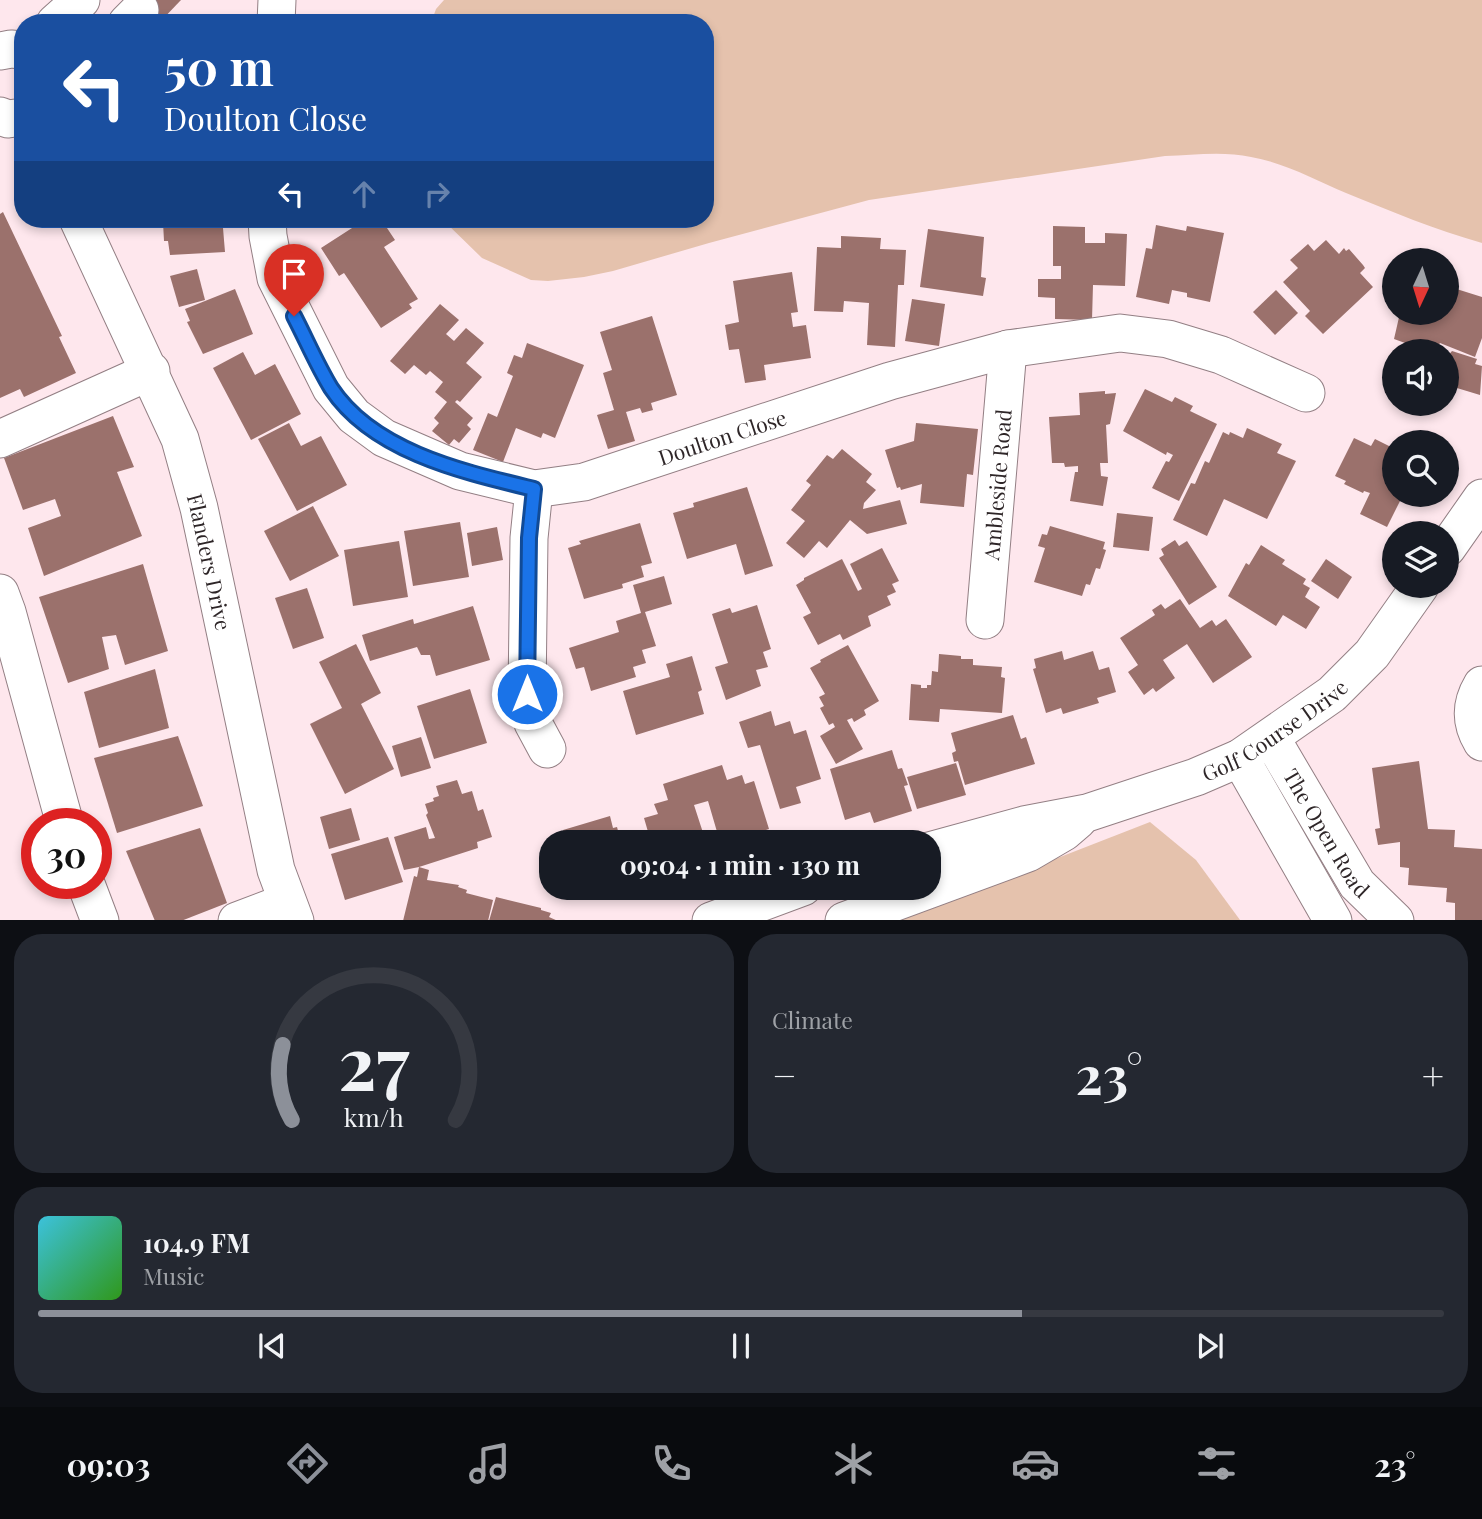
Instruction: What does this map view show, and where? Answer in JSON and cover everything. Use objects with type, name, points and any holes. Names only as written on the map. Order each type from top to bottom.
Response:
[{"type":"street","points":[[65,14],[81,0]]},
{"type":"street","name":"Flanders Drive","points":[[82,228],[180,439],[200,508],[276,870],[291,911]]},
{"type":"street","name":"Doulton Close","points":[[268,228],[276,278],[331,388],[354,416],[384,438],[460,471],[534,489],[584,482],[890,381],[1008,349],[1120,333],[1168,339],[1221,355],[1306,393]]},
{"type":"street","name":"Ambleside Road","points":[[985,620],[1008,349]]},
{"type":"street","points":[[0,439],[150,371]]},
{"type":"street","points":[[534,489],[529,538],[527,694],[533,723],[547,749]]},
{"type":"street","points":[[1459,531],[1482,498]]},
{"type":"street","points":[[0,593],[60,808]]},
{"type":"street","name":"Golf Course Drive","points":[[941,848],[1024,825],[1087,813],[1196,777],[1240,758],[1332,694],[1372,654],[1412,598]]},
{"type":"street","points":[[1477,694],[1474,724],[1482,742]]},
{"type":"street","name":"The Open Road","points":[[1271,738],[1357,884],[1395,920]]},
{"type":"street","name":"The Open Road","points":[[1240,758],[1335,920]]},
{"type":"street","name":"Golf Course Drive","points":[[844,920],[1028,853],[1063,832],[1087,813]]},
{"type":"street","points":[[1335,920],[1354,902],[1368,896]]},
{"type":"street","points":[[92,899],[100,920]]},
{"type":"street","points":[[711,920],[767,900]]},
{"type":"street","points":[[237,920],[291,911]]},
{"type":"shaded area","points":[[444,0],[1482,0],[1482,243],[1396,213],[1276,163],[1241,155],[1197,154],[1165,156],[869,200],[613,271],[548,281],[531,280],[482,258],[451,228],[714,228],[714,14],[434,14]]},
{"type":"shaded area","points":[[1150,822],[1196,860],[1240,920],[899,920]]},
{"type":"building","points":[[129,0],[181,0],[168,14],[144,14]]},
{"type":"building","points":[[3,212],[62,336],[59,337],[76,373],[24,397],[20,389],[0,398],[0,214]]},
{"type":"building","points":[[1156,225],[1186,231],[1187,226],[1224,233],[1210,302],[1187,297],[1187,293],[1172,290],[1169,304],[1136,297],[1146,248],[1152,249]]},
{"type":"building","points":[[1053,226],[1085,227],[1085,243],[1105,243],[1105,233],[1127,234],[1125,286],[1093,285],[1092,320],[1055,319],[1055,298],[1038,297],[1038,279],[1061,279],[1061,266],[1053,266]]},
{"type":"building","points":[[163,228],[223,228],[225,252],[170,255],[168,241],[164,241]]},
{"type":"building","points":[[352,228],[387,228],[395,240],[384,247],[418,299],[409,304],[412,308],[381,328],[344,273],[339,276],[321,248]]},
{"type":"building","points":[[928,229],[984,237],[981,277],[986,278],[983,296],[920,287]]},
{"type":"building","points":[[841,236],[881,238],[880,249],[906,250],[904,285],[898,285],[895,347],[867,345],[869,303],[844,301],[843,312],[814,311],[817,247],[841,248]]},
{"type":"building","points":[[1326,240],[1339,254],[1344,248],[1346,251],[1349,249],[1365,268],[1360,273],[1373,287],[1323,334],[1305,316],[1310,311],[1283,282],[1298,268],[1290,260],[1308,244],[1314,251]]},
{"type":"building","points":[[197,269],[205,300],[179,307],[170,276]]},
{"type":"building","points":[[792,272],[798,312],[791,313],[793,327],[806,325],[811,358],[764,365],[766,380],[745,383],[739,349],[729,350],[725,325],[739,322],[733,281]]},
{"type":"building","points":[[235,289],[253,334],[203,354],[187,322],[190,321],[185,309]]},
{"type":"building","points":[[1276,290],[1298,313],[1275,335],[1253,312]]},
{"type":"building","points":[[1460,290],[1482,297],[1482,338],[1475,357],[1459,351],[1459,339],[1394,339],[1397,326],[1460,326]]},
{"type":"building","points":[[912,299],[945,304],[939,346],[905,341]]},
{"type":"building","points":[[440,304],[459,320],[446,334],[454,341],[466,328],[484,343],[466,363],[482,377],[460,402],[455,402],[473,418],[467,425],[471,429],[459,443],[454,439],[449,445],[432,431],[439,423],[434,418],[447,402],[435,392],[443,382],[430,371],[426,375],[414,365],[405,374],[390,361]]},
{"type":"building","points":[[652,316],[677,395],[651,403],[653,410],[642,413],[640,408],[626,412],[635,441],[608,449],[597,415],[614,410],[603,373],[612,370],[600,332]]},
{"type":"building","points":[[527,343],[584,365],[555,438],[543,433],[541,438],[516,428],[503,462],[473,450],[488,413],[497,417],[513,376],[507,373],[514,355],[522,358]]},
{"type":"building","points":[[243,352],[255,375],[275,364],[301,414],[251,440],[213,368]]},
{"type":"building","points":[[1459,353],[1477,359],[1475,364],[1482,366],[1480,395],[1459,389]]},
{"type":"building","points":[[1145,389],[1172,402],[1175,397],[1193,406],[1190,411],[1217,424],[1179,501],[1152,488],[1166,461],[1169,462],[1173,455],[1167,452],[1166,455],[1123,431]]},
{"type":"building","points":[[1105,391],[1105,394],[1116,393],[1110,424],[1106,425],[1108,463],[1100,463],[1101,476],[1108,477],[1103,506],[1070,501],[1078,466],[1065,467],[1064,463],[1052,463],[1049,417],[1080,415],[1079,393]]},
{"type":"building","points":[[113,416],[134,467],[117,472],[142,536],[44,576],[28,528],[61,516],[55,499],[23,510],[4,458]]},
{"type":"building","points":[[289,423],[301,446],[321,436],[347,485],[297,511],[258,439]]},
{"type":"building","points":[[916,423],[978,429],[973,475],[967,474],[964,507],[920,503],[922,484],[901,490],[900,487],[897,488],[885,450],[914,441]]},
{"type":"building","points":[[1247,428],[1282,444],[1277,453],[1296,461],[1267,519],[1224,499],[1207,536],[1173,520],[1191,483],[1195,484],[1205,461],[1209,463],[1223,432],[1243,438]]},
{"type":"building","points":[[1354,438],[1371,446],[1375,439],[1382,442],[1382,507],[1397,507],[1390,521],[1382,521],[1382,525],[1360,514],[1370,493],[1363,493],[1344,484],[1346,481],[1335,476]]},
{"type":"building","points":[[842,449],[872,474],[866,482],[876,490],[864,503],[863,509],[900,500],[907,524],[867,534],[850,520],[827,548],[819,541],[804,558],[786,543],[805,521],[791,510],[811,485],[806,481],[827,455],[833,459]]},
{"type":"building","points":[[747,487],[773,566],[745,575],[736,544],[687,559],[673,513],[694,507],[693,503]]},
{"type":"building","points":[[313,506],[339,556],[290,581],[264,531]]},
{"type":"building","points":[[1117,513],[1153,517],[1149,551],[1113,547]]},
{"type":"building","points":[[460,522],[469,577],[413,586],[404,531]]},
{"type":"building","points":[[640,523],[652,563],[641,566],[644,577],[622,584],[623,588],[584,599],[568,548],[581,544],[579,541]]},
{"type":"building","points":[[1050,526],[1105,542],[1103,549],[1106,550],[1100,569],[1096,568],[1090,585],[1086,584],[1082,596],[1034,582],[1045,548],[1038,546],[1042,534],[1047,535]]},
{"type":"building","points":[[497,527],[503,560],[472,566],[467,533]]},
{"type":"building","points":[[1175,540],[1179,546],[1187,541],[1217,587],[1189,605],[1159,558],[1164,555],[1161,549]]},
{"type":"building","points":[[399,541],[408,597],[353,606],[344,550]]},
{"type":"building","points":[[1261,545],[1285,560],[1282,564],[1306,579],[1303,584],[1310,588],[1305,597],[1320,607],[1306,629],[1283,615],[1276,626],[1228,596],[1246,563],[1249,565]]},
{"type":"building","points":[[882,548],[899,581],[892,584],[896,592],[887,596],[891,605],[868,616],[871,626],[843,640],[840,634],[818,645],[803,617],[811,613],[796,585],[804,578],[842,559],[858,591],[862,589],[850,564]]},
{"type":"building","points":[[1326,559],[1352,577],[1338,599],[1311,581]]},
{"type":"building","points":[[143,564],[168,651],[125,665],[116,635],[102,637],[109,669],[68,683],[39,597]]},
{"type":"building","points":[[664,576],[672,604],[645,612],[656,646],[642,650],[646,663],[633,667],[636,677],[591,691],[584,667],[576,669],[569,648],[619,632],[616,621],[641,613],[633,585]]},
{"type":"building","points":[[307,588],[324,638],[293,649],[275,598]]},
{"type":"building","points":[[1180,599],[1200,628],[1212,620],[1216,626],[1226,619],[1252,657],[1213,683],[1187,644],[1163,660],[1175,678],[1156,692],[1153,688],[1144,695],[1128,672],[1138,665],[1120,638],[1155,615],[1152,610],[1161,604],[1165,609]]},
{"type":"building","points":[[757,605],[771,649],[763,652],[768,667],[756,670],[761,686],[726,700],[715,667],[728,663],[712,614],[730,608],[732,613]]},
{"type":"building","points":[[473,606],[490,660],[436,676],[430,655],[421,655],[417,647],[370,661],[362,635],[413,619],[414,624]]},
{"type":"building","points":[[356,644],[381,693],[361,704],[394,769],[345,794],[310,724],[342,708],[319,662]]},
{"type":"building","points":[[848,645],[879,701],[864,710],[866,715],[854,722],[852,718],[847,720],[863,749],[836,764],[820,736],[835,727],[833,723],[829,725],[820,708],[824,706],[819,697],[825,694],[810,668]]},
{"type":"building","points":[[1062,651],[1064,660],[1093,651],[1099,670],[1109,667],[1116,692],[1097,698],[1099,703],[1063,714],[1061,708],[1046,713],[1033,669],[1036,668],[1034,659]]},
{"type":"building","points":[[939,654],[973,659],[973,665],[1002,667],[1001,677],[1005,678],[1002,713],[940,709],[939,722],[909,720],[911,684],[921,685],[921,688],[931,685],[932,671],[938,672]]},
{"type":"building","points":[[692,656],[702,690],[698,692],[704,714],[636,735],[623,691],[670,677],[666,664]]},
{"type":"building","points":[[155,669],[169,728],[99,748],[84,692]]},
{"type":"building","points":[[470,689],[487,743],[434,759],[417,706]]},
{"type":"building","points":[[771,711],[775,726],[790,721],[794,734],[806,730],[821,779],[796,787],[801,803],[780,809],[760,745],[748,748],[739,722]]},
{"type":"building","points":[[1013,715],[1021,739],[1026,737],[1035,764],[965,785],[958,761],[954,762],[952,753],[956,751],[951,733]]},
{"type":"building","points":[[178,736],[203,806],[117,833],[112,808],[109,808],[94,758]]},
{"type":"building","points":[[421,737],[431,768],[401,777],[392,746]]},
{"type":"building","points":[[892,750],[898,769],[902,768],[908,785],[904,786],[912,811],[874,823],[870,812],[845,820],[830,769]]},
{"type":"building","points":[[1419,761],[1428,829],[1455,830],[1454,847],[1482,849],[1482,920],[1455,920],[1455,903],[1446,902],[1447,888],[1408,885],[1409,868],[1400,867],[1400,842],[1378,845],[1375,829],[1380,828],[1372,768]]},
{"type":"building","points":[[956,763],[966,795],[917,809],[907,777]]},
{"type":"building","points":[[722,765],[727,780],[742,775],[745,784],[754,781],[769,829],[716,830],[708,801],[694,805],[702,830],[648,830],[644,818],[658,814],[654,804],[668,800],[663,784]]},
{"type":"building","points":[[457,780],[462,794],[472,791],[478,811],[483,809],[492,837],[477,842],[478,848],[404,870],[394,837],[426,827],[429,839],[435,838],[426,815],[428,813],[425,804],[439,796],[436,786]]},
{"type":"building","points":[[351,808],[360,840],[329,849],[320,817]]},
{"type":"building","points":[[610,816],[613,828],[617,827],[618,830],[563,830]]},
{"type":"building","points":[[200,828],[227,903],[184,920],[155,920],[126,851]]},
{"type":"building","points":[[388,837],[403,882],[345,900],[331,854]]},
{"type":"building","points":[[419,867],[429,870],[427,880],[459,885],[458,887],[467,890],[466,893],[493,900],[488,920],[403,920],[414,876],[417,877]]},
{"type":"building","points":[[496,897],[541,908],[551,913],[549,917],[556,920],[489,920]]},
{"type":"route","points":[[294,316],[331,388],[354,416],[384,438],[460,471],[534,489],[529,538],[527,694]]}]
